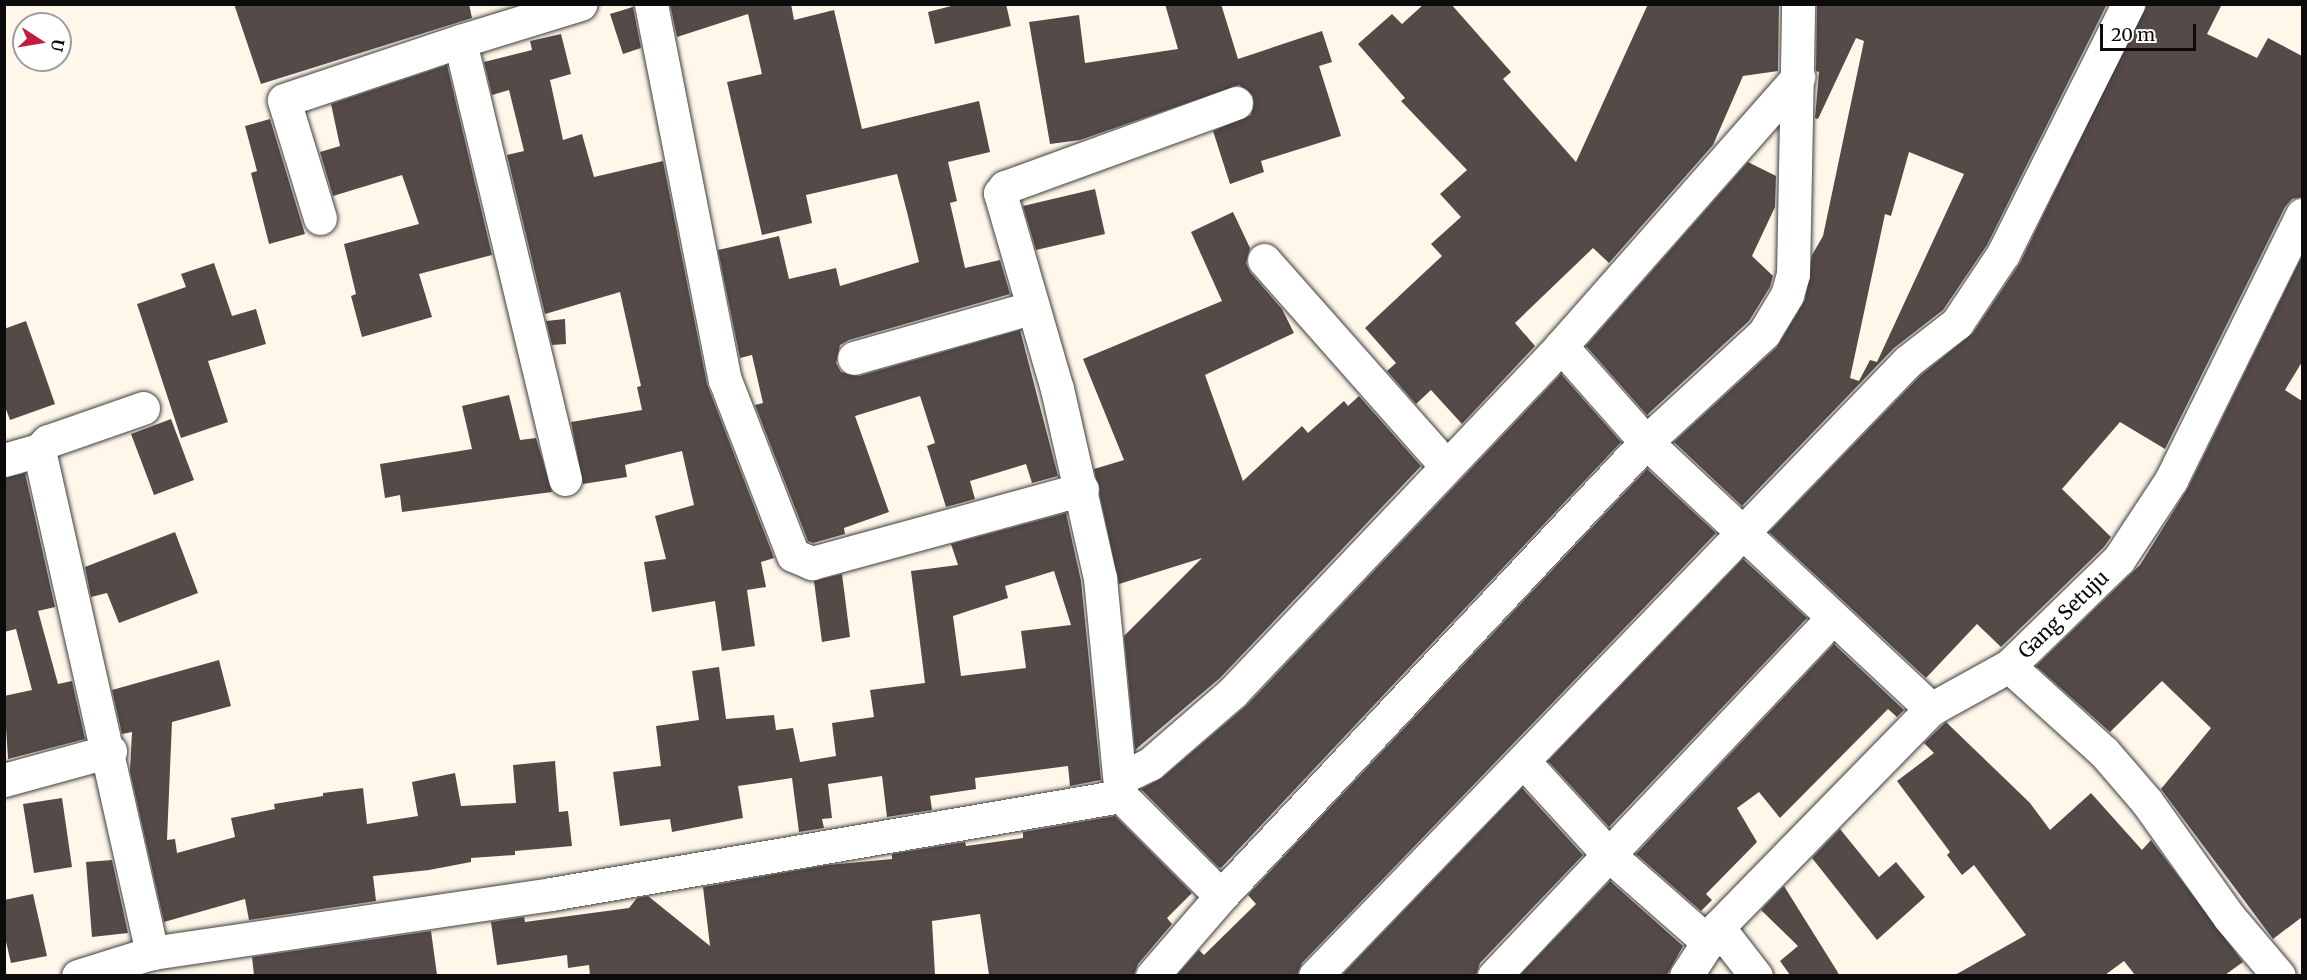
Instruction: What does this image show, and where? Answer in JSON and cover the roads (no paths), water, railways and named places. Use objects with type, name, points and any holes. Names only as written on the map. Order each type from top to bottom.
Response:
[{"type":"street","points":[[320,218],[284,100],[460,41],[580,4]]},
{"type":"street","points":[[651,4],[725,380],[793,555],[812,563],[1082,489]]},
{"type":"street","points":[[1152,975],[1221,896],[1646,442],[1749,351],[1787,295],[1793,274],[1798,4]]},
{"type":"street","points":[[1315,975],[1908,361],[1958,323],[2003,254],[2128,4]]},
{"type":"street","points":[[460,41],[565,479]]},
{"type":"street","points":[[78,975],[152,953],[551,894],[1121,787],[1233,692],[1561,346],[1798,77]]},
{"type":"street","points":[[1221,896],[1121,787],[1100,578],[1082,489],[1000,201],[1005,188],[1236,103]]},
{"type":"street","name":"Gang Setuju","points":[[1686,975],[1713,935],[1931,709],[2009,666],[2120,559],[2158,500],[2302,215]]},
{"type":"street","points":[[1264,260],[1446,466]]},
{"type":"street","points":[[854,358],[1031,308]]},
{"type":"street","points":[[1561,346],[1646,442],[1744,532],[1832,619],[1931,709]]},
{"type":"street","points":[[4,460],[39,450],[48,441],[143,408]]},
{"type":"street","points":[[39,450],[110,751],[152,953]]},
{"type":"street","points":[[1494,975],[1832,619]]},
{"type":"street","points":[[2009,666],[2104,752],[2147,801],[2229,917],[2279,975]]},
{"type":"street","points":[[4,780],[110,751]]},
{"type":"street","points":[[1522,761],[1609,855],[1713,935],[1756,975]]}]
